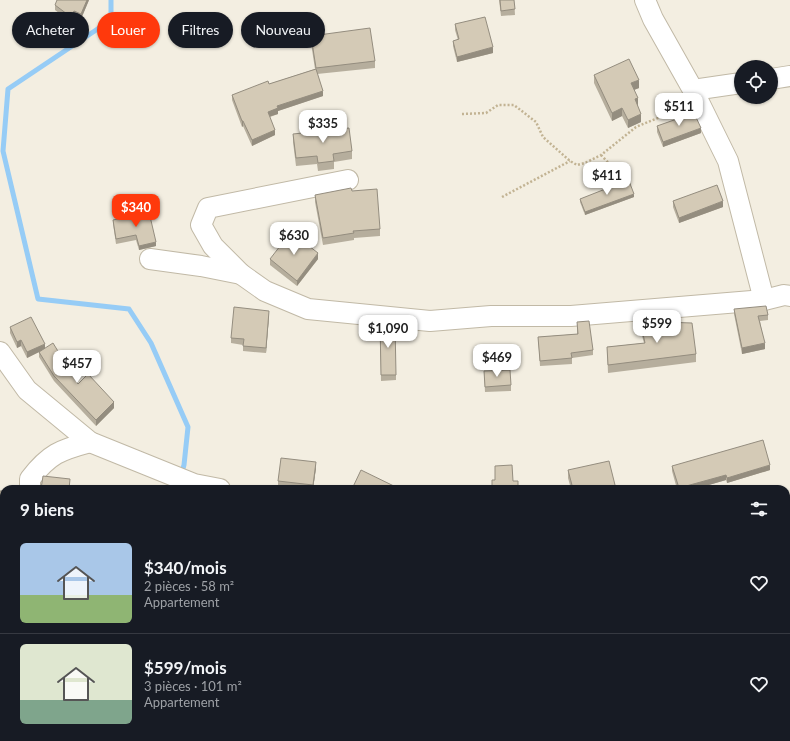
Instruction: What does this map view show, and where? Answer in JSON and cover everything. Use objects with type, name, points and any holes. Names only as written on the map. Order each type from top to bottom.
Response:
[{"type":"street","points":[[645,0],[653,19],[693,90],[728,161],[764,300]]},
{"type":"street","points":[[778,78],[790,76]]},
{"type":"street","points":[[693,90],[734,84]]},
{"type":"street","points":[[348,180],[208,208],[201,225],[213,246],[241,274],[265,291],[308,309],[430,320],[491,316],[571,316],[764,300],[784,295],[790,296]]},
{"type":"street","points":[[150,259],[201,266],[241,274]]},
{"type":"street","points":[[0,352],[27,390],[90,442],[199,485]]},
{"type":"street","points":[[30,485],[30,479],[43,462],[64,449],[90,442]]},
{"type":"path","points":[[462,114],[486,113],[498,105],[514,105],[536,122],[543,136],[576,165],[585,164],[601,155],[636,127],[677,110],[693,90]]},
{"type":"path","points":[[601,155],[624,179]]},
{"type":"path","points":[[502,197],[570,161]]},
{"type":"building","points":[[57,0],[87,0],[82,12],[64,12],[55,5]]},
{"type":"building","points":[[500,0],[514,0],[515,9],[501,11]]},
{"type":"building","points":[[485,17],[493,47],[457,57],[453,41],[459,39],[455,24]]},
{"type":"building","points":[[370,28],[375,61],[316,68],[313,48],[325,48],[325,34]]},
{"type":"building","points":[[629,59],[639,80],[631,83],[638,98],[635,99],[641,114],[628,120],[622,108],[612,113],[594,75]]},
{"type":"building","points":[[316,69],[323,91],[277,106],[278,108],[268,112],[275,130],[252,140],[242,121],[232,95],[268,81],[269,84]]},
{"type":"building","points":[[694,113],[701,128],[663,142],[657,126]]},
{"type":"building","points":[[349,128],[352,151],[333,154],[334,161],[318,163],[317,156],[296,158],[293,134]]},
{"type":"building","points":[[629,181],[634,194],[585,212],[580,199]]},
{"type":"building","points":[[717,185],[723,201],[679,218],[673,201]]},
{"type":"building","points":[[351,188],[352,191],[377,189],[380,229],[353,231],[354,233],[323,238],[315,195]]},
{"type":"building","points":[[149,212],[156,242],[139,246],[136,235],[116,239],[113,220]]},
{"type":"building","points":[[291,232],[318,253],[297,281],[270,259]]},
{"type":"building","points":[[766,306],[768,315],[758,316],[765,343],[742,348],[734,309]]},
{"type":"building","points":[[234,307],[269,311],[266,348],[243,346],[244,339],[231,338]]},
{"type":"building","points":[[31,317],[45,344],[27,352],[21,340],[17,342],[10,327]]},
{"type":"building","points":[[589,321],[593,350],[571,353],[572,358],[540,361],[538,337],[578,334],[577,322]]},
{"type":"building","points":[[380,322],[395,324],[396,375],[381,375]]},
{"type":"building","points":[[662,322],[692,323],[696,354],[608,365],[607,347],[645,343],[641,325]]},
{"type":"building","points":[[53,343],[78,384],[88,374],[114,402],[96,420],[54,376],[39,352]]},
{"type":"building","points":[[510,370],[511,385],[485,387],[484,371]]},
{"type":"building","points":[[763,440],[770,465],[727,478],[726,475],[690,485],[678,485],[672,466]]},
{"type":"building","points":[[281,458],[316,462],[313,485],[278,481]]},
{"type":"building","points":[[609,461],[615,485],[572,485],[568,470]]},
{"type":"building","points":[[512,465],[513,481],[518,481],[518,485],[492,485],[492,480],[495,480],[495,466]]},
{"type":"building","points":[[361,470],[392,485],[354,485]]},
{"type":"building","points":[[43,476],[70,479],[69,485],[42,485]]},
{"type":"waterway","points":[[111,0],[111,20],[8,89],[3,151],[38,299],[129,309],[151,343],[188,427],[184,465],[181,475]]}]
